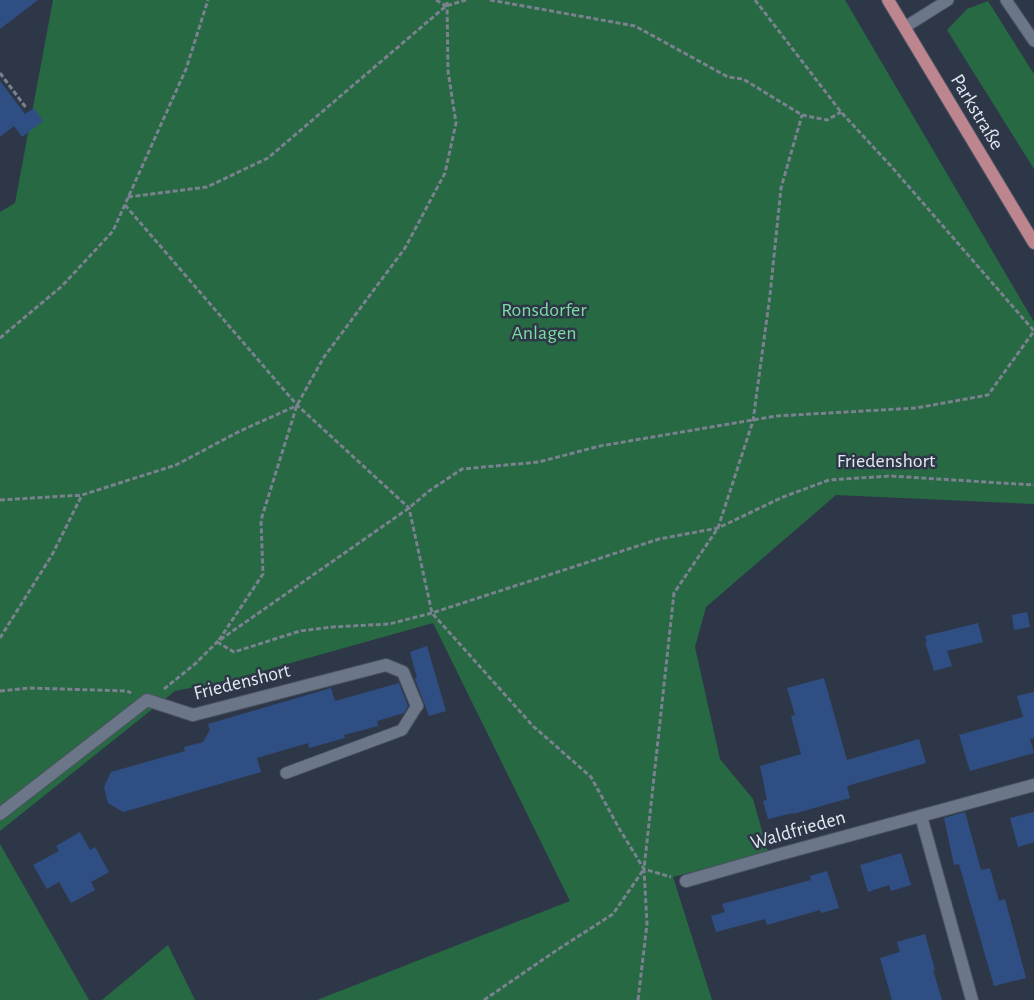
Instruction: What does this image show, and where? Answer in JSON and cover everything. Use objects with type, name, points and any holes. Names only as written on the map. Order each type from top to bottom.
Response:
[{"type":"main road","name":"Parkstraße","points":[[888,0],[1034,243]]},
{"type":"street","name":"Friedenshort","points":[[147,700],[193,715],[386,665],[403,672],[417,706]]},
{"type":"street","points":[[0,814],[147,700]]},
{"type":"street","name":"Waldfrieden","points":[[686,882],[1034,785]]},
{"type":"street","points":[[921,816],[972,1000]]},
{"type":"lane","points":[[904,27],[948,0]]},
{"type":"lane","points":[[1006,0],[1034,41]]},
{"type":"lane","points":[[286,774],[402,730],[417,706]]},
{"type":"path","points":[[0,338],[62,286],[114,231],[186,69],[208,0]]},
{"type":"path","points":[[436,0],[446,6]]},
{"type":"path","points":[[217,642],[263,574],[261,520],[297,405],[324,357],[405,248],[446,173],[456,123],[448,71],[447,0]]},
{"type":"path","points":[[128,197],[207,187],[268,158],[446,6],[466,0]]},
{"type":"path","points":[[490,0],[635,26],[728,76],[743,79],[802,115],[826,120],[841,112]]},
{"type":"path","points":[[0,691],[29,688],[127,691],[147,700],[171,684],[217,642],[410,508],[428,491],[462,469],[538,462],[600,446],[776,416],[916,408],[988,395],[1034,331],[890,165],[841,112],[756,1]]},
{"type":"path","points":[[0,73],[27,109]]},
{"type":"path","points":[[638,1000],[647,924],[644,869],[674,593],[718,528],[753,421],[770,296],[781,188],[802,115]]},
{"type":"path","points":[[125,205],[297,405],[410,508],[432,613],[533,726],[590,777],[644,869],[686,882]]},
{"type":"path","points":[[0,500],[82,495],[176,465],[240,431],[297,405]]},
{"type":"path","name":"Friedenshort","points":[[217,642],[234,652],[300,630],[389,624],[432,613],[659,539],[718,528],[783,497],[828,480],[890,476],[1034,485]]},
{"type":"path","points":[[0,638],[52,555],[82,495]]},
{"type":"path","points":[[484,1000],[614,914],[644,869]]},
{"type":"green space","name":"Ronsdorfer Anlagen","points":[[53,0],[845,0],[1034,322],[1034,504],[836,495],[706,607],[695,647],[720,759],[753,799],[768,852],[673,877],[712,1000],[317,1000],[570,901],[433,623],[230,680],[175,691],[0,831],[0,212],[15,203]]},
{"type":"green space","points":[[988,1],[1034,74],[1034,169],[947,30],[967,9]]},
{"type":"green space","points":[[0,844],[89,1000],[0,1000]]},
{"type":"green space","points":[[168,945],[195,1000],[102,1000]]},
{"type":"building","points":[[0,0],[38,0],[0,29]]},
{"type":"building","points":[[0,81],[25,114],[34,108],[43,121],[22,137],[14,126],[0,137]]},
{"type":"building","points":[[1027,612],[1030,627],[1014,630],[1012,615]]},
{"type":"building","points":[[978,623],[983,642],[947,651],[952,666],[934,671],[925,636]]},
{"type":"building","points":[[427,646],[446,711],[429,716],[415,679],[417,678],[410,652]]},
{"type":"building","points":[[824,678],[847,760],[919,739],[926,763],[847,786],[850,798],[768,819],[763,801],[767,800],[760,766],[801,754],[791,716],[795,715],[787,688]]},
{"type":"building","points":[[399,683],[408,706],[404,713],[377,721],[378,726],[344,735],[345,738],[309,748],[308,743],[257,758],[261,772],[123,812],[108,803],[104,787],[111,772],[185,751],[184,747],[203,742],[210,730],[208,724],[331,688],[335,701]]},
{"type":"building","points":[[1034,692],[1034,738],[1030,739],[1034,753],[970,771],[959,735],[1023,717],[1017,696]]},
{"type":"building","points":[[965,812],[981,870],[990,868],[999,901],[1005,899],[1026,978],[994,986],[959,864],[954,865],[944,818]]},
{"type":"building","points":[[1034,812],[1034,842],[1018,847],[1010,818]]},
{"type":"building","points":[[80,832],[90,850],[95,847],[109,872],[91,882],[95,890],[71,903],[59,882],[47,889],[33,865],[59,851],[56,846]]},
{"type":"building","points":[[901,853],[911,885],[891,891],[889,885],[868,892],[860,865]]},
{"type":"building","points":[[827,871],[839,908],[821,913],[820,910],[767,925],[765,919],[716,932],[711,916],[725,912],[722,904],[811,880],[810,876]]},
{"type":"building","points":[[925,934],[942,1000],[892,1000],[880,958],[900,952],[897,942]]}]
